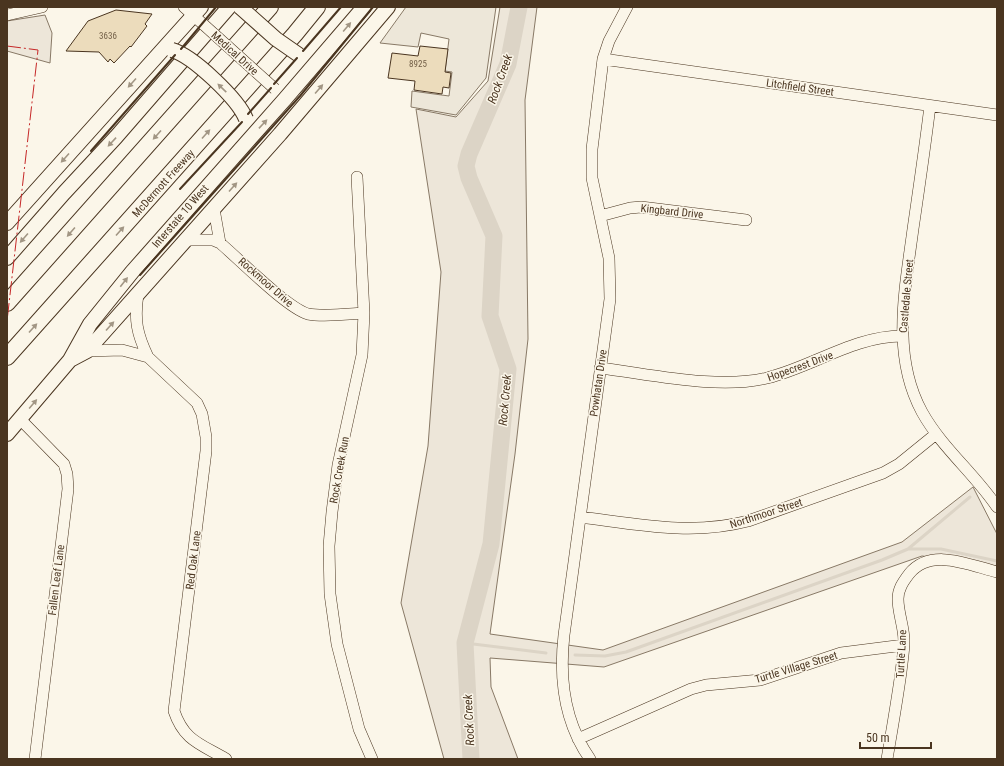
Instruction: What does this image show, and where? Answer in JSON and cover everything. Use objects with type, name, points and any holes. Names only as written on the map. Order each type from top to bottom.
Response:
[{"type":"highway","points":[[7,303],[270,7]]},
{"type":"highway","name":"McDermott Freeway","points":[[7,357],[285,46],[317,7]]},
{"type":"main road","points":[[7,258],[116,137],[229,7]]},
{"type":"main road","points":[[240,7],[276,39],[299,55],[313,56],[329,50]]},
{"type":"main road","name":"Interstate 10 West","points":[[7,434],[70,360],[90,324],[132,272],[240,148],[329,50],[364,7]]},
{"type":"main road","points":[[70,360],[87,351],[214,209],[388,7]]},
{"type":"main road","points":[[7,223],[155,57],[193,10]]},
{"type":"main road","points":[[155,57],[172,50],[180,52],[224,89],[240,108],[246,119],[246,128],[240,148]]},
{"type":"street","points":[[7,15],[42,7]]},
{"type":"street","name":"Powhatan Drive","points":[[590,759],[578,739],[565,705],[561,670],[610,299],[609,258],[592,178],[592,156],[603,59],[609,41],[627,7]]},
{"type":"street","name":"Medical Drive","points":[[193,10],[204,25],[285,99]]},
{"type":"street","name":"Litchfield Street","points":[[603,59],[997,115]]},
{"type":"street","name":"Castledale Street","points":[[930,106],[905,292],[902,336],[904,357],[913,392],[922,412],[936,434],[959,463],[987,491],[997,507]]},
{"type":"street","name":"Rock Creek Run","points":[[357,177],[364,313],[362,355],[338,465],[332,512],[329,554],[330,594],[336,644],[359,729],[372,759]]},
{"type":"street","name":"Kingbard Drive","points":[[600,216],[630,208],[641,207],[746,220]]},
{"type":"street","points":[[214,209],[220,243]]},
{"type":"street","points":[[186,240],[213,240],[220,243]]},
{"type":"street","name":"Rockmoor Drive","points":[[220,243],[288,303],[301,311],[310,314],[364,313]]},
{"type":"street","name":"Red Oak Lane","points":[[138,294],[135,314],[137,328],[148,358]]},
{"type":"street","name":"Hopecrest Drive","points":[[600,368],[714,383],[748,382],[783,373],[877,337],[902,336]]},
{"type":"street","name":"Red Oak Lane","points":[[87,351],[122,350],[148,358],[197,403],[202,414],[206,437],[174,711],[179,725],[187,736],[226,759]]},
{"type":"street","name":"Fallen Leaf Lane","points":[[20,419],[64,464],[67,474],[68,489],[35,759]]},
{"type":"street","name":"Northmoor Street","points":[[580,517],[671,528],[700,529],[730,526],[748,521],[883,472],[899,464],[936,434]]},
{"type":"street","name":"Turtle Lane","points":[[887,759],[897,703],[904,646],[898,600],[902,584],[912,570],[924,562],[941,559],[997,572]]},
{"type":"street","name":"Turtle Village Street","points":[[578,739],[691,689],[706,684],[760,680],[841,653],[904,646]]},
{"type":"shaded area","points":[[406,7],[496,7],[486,78],[456,115],[411,107],[412,91],[449,96],[452,72],[445,71],[449,39],[421,33],[418,47],[380,43]]},
{"type":"shaded area","points":[[500,7],[537,7],[525,100],[528,339],[515,454],[490,634],[603,650],[902,542],[973,487],[997,534],[997,566],[922,556],[604,667],[490,658],[491,687],[518,759],[444,759],[401,603],[428,446],[441,272],[416,109],[456,117],[488,81]]},
{"type":"shaded area","points":[[45,15],[52,33],[50,63],[7,51],[7,21]]},
{"type":"building","points":[[116,10],[152,14],[145,24],[147,26],[131,47],[130,46],[114,63],[110,59],[108,62],[99,52],[66,51],[88,21]]},
{"type":"building","points":[[420,46],[448,49],[445,72],[451,73],[449,88],[443,87],[442,94],[414,90],[415,81],[388,78],[392,53],[418,56]]},
{"type":"waterway","name":"Rock Creek","points":[[471,759],[465,643],[491,544],[508,369],[490,316],[494,236],[469,178],[466,166],[469,154],[508,64],[519,7]]},
{"type":"waterway","points":[[575,655],[605,656],[626,652],[882,560],[908,549],[970,497]]},
{"type":"waterway","points":[[908,549],[941,549],[997,561]]},
{"type":"waterway","points":[[465,643],[546,653]]},
{"type":"wall","points":[[181,49],[216,7]]},
{"type":"wall","points":[[303,51],[341,7]]},
{"type":"wall","points":[[140,275],[300,96],[373,7]]},
{"type":"wall","points":[[91,151],[175,55]]},
{"type":"wall","points":[[274,84],[297,58]]},
{"type":"wall","points":[[248,114],[271,88]]},
{"type":"wall","points":[[180,189],[242,122]]},
{"type":"power","points":[[7,46],[38,50],[7,321]]}]
